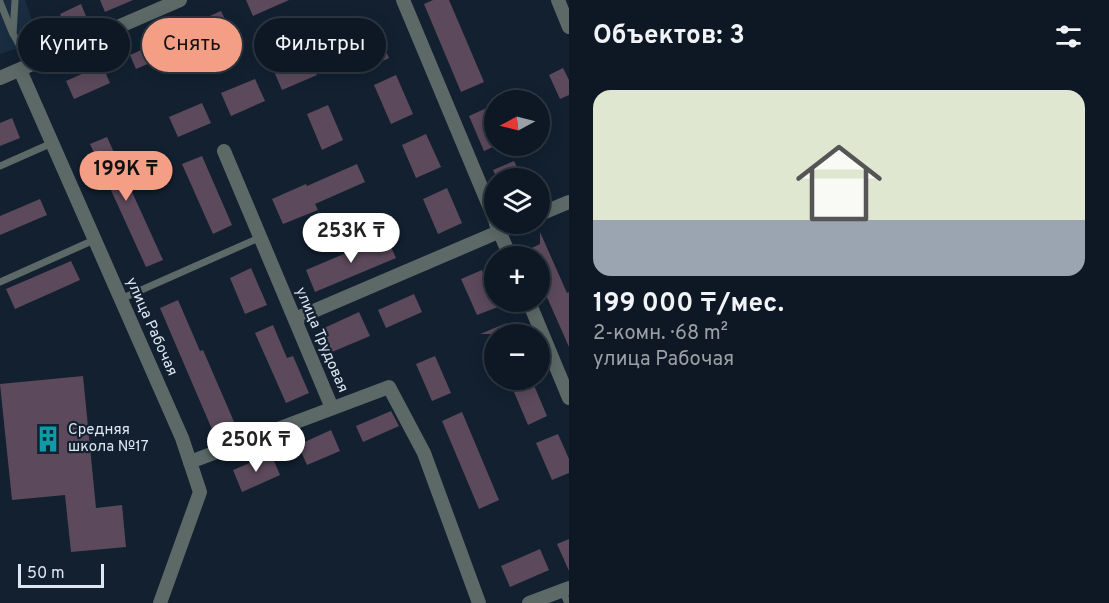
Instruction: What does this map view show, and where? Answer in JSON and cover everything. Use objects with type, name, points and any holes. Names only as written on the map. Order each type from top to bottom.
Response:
[{"type":"street","points":[[130,22],[180,0]]},
{"type":"street","points":[[403,0],[484,194]]},
{"type":"street","points":[[558,0],[569,27]]},
{"type":"street","points":[[0,78],[18,70]]},
{"type":"street","name":"улица Рабочая","points":[[27,72],[52,143],[182,438],[200,492],[160,603]]},
{"type":"street","name":"улица Трудовая","points":[[224,151],[332,408]]},
{"type":"street","points":[[550,210],[569,202]]},
{"type":"street","points":[[295,319],[484,231]]},
{"type":"street","points":[[533,312],[569,398]]},
{"type":"street","points":[[190,462],[389,387],[424,453],[478,603]]},
{"type":"street","points":[[529,603],[566,594]]},
{"type":"lane","points":[[13,34],[15,0]]},
{"type":"lane","points":[[0,2],[18,48]]},
{"type":"lane","points":[[0,166],[52,143]]},
{"type":"lane","points":[[121,299],[261,237]]},
{"type":"lane","points":[[0,282],[94,240]]},
{"type":"shaded area","points":[[0,0],[25,0],[31,18],[18,18],[18,49],[0,54]]},
{"type":"building","points":[[100,0],[133,0],[105,12]]},
{"type":"building","points":[[246,0],[289,0],[253,16]]},
{"type":"building","points":[[433,0],[449,0],[484,82],[461,92],[424,4]]},
{"type":"building","points":[[81,4],[87,18],[62,18],[60,14]]},
{"type":"building","points":[[221,11],[224,18],[205,18]]},
{"type":"building","points":[[142,50],[142,66],[136,69],[130,55]]},
{"type":"building","points":[[563,68],[569,80],[569,95],[560,99],[549,75]]},
{"type":"building","points":[[86,72],[105,72],[110,83],[74,99],[66,81]]},
{"type":"building","points":[[274,72],[316,72],[317,75],[282,90]]},
{"type":"building","points":[[396,75],[413,114],[391,124],[374,85]]},
{"type":"building","points":[[255,79],[265,101],[231,116],[221,93]]},
{"type":"building","points":[[202,103],[211,123],[178,137],[169,117]]},
{"type":"building","points":[[328,105],[343,140],[322,150],[307,114]]},
{"type":"building","points":[[484,109],[484,151],[469,116]]},
{"type":"building","points":[[12,118],[20,138],[0,146],[0,123]]},
{"type":"building","points":[[426,134],[441,167],[416,178],[402,145]]},
{"type":"building","points":[[107,137],[163,260],[146,267],[90,144]]},
{"type":"building","points":[[202,156],[232,225],[213,234],[182,164]]},
{"type":"building","points":[[514,161],[517,168],[498,168]]},
{"type":"building","points":[[357,164],[365,182],[315,204],[318,210],[283,224],[272,199]]},
{"type":"building","points":[[447,188],[462,223],[438,234],[423,199]]},
{"type":"building","points":[[40,199],[47,215],[0,235],[0,216]]},
{"type":"building","points":[[541,234],[546,246],[536,246],[540,244]]},
{"type":"building","points":[[386,236],[396,258],[315,292],[306,270]]},
{"type":"building","points":[[550,255],[567,293],[569,292],[569,347],[550,304]]},
{"type":"building","points":[[71,261],[80,280],[15,309],[6,289]]},
{"type":"building","points":[[251,268],[267,305],[245,314],[230,278]]},
{"type":"building","points":[[482,270],[485,312],[477,315],[461,279]]},
{"type":"building","points":[[414,294],[422,312],[386,328],[378,310]]},
{"type":"building","points":[[178,300],[200,351],[203,350],[235,424],[214,434],[160,308]]},
{"type":"building","points":[[359,312],[370,336],[332,352],[322,329]]},
{"type":"building","points":[[273,325],[287,358],[293,356],[309,393],[286,403],[255,333]]},
{"type":"building","points":[[435,356],[451,393],[432,401],[416,364]]},
{"type":"building","name":"Средняя школа №17","points":[[83,376],[96,508],[122,505],[126,547],[71,552],[65,495],[12,500],[0,384]]},
{"type":"building","points":[[536,390],[547,416],[528,425],[514,392]]},
{"type":"building","points":[[391,411],[399,426],[363,442],[356,426]]},
{"type":"building","points":[[462,412],[499,500],[479,509],[442,421]]},
{"type":"building","points":[[331,430],[340,451],[307,465],[298,445]]},
{"type":"building","points":[[558,434],[569,459],[569,473],[552,480],[536,443]]},
{"type":"building","points":[[271,454],[280,475],[242,492],[233,470]]},
{"type":"building","points":[[569,539],[569,571],[557,544]]},
{"type":"building","points":[[540,549],[549,570],[510,587],[501,566]]},
{"type":"place","name":"Средняя школа №17","points":[[48,439]]}]
